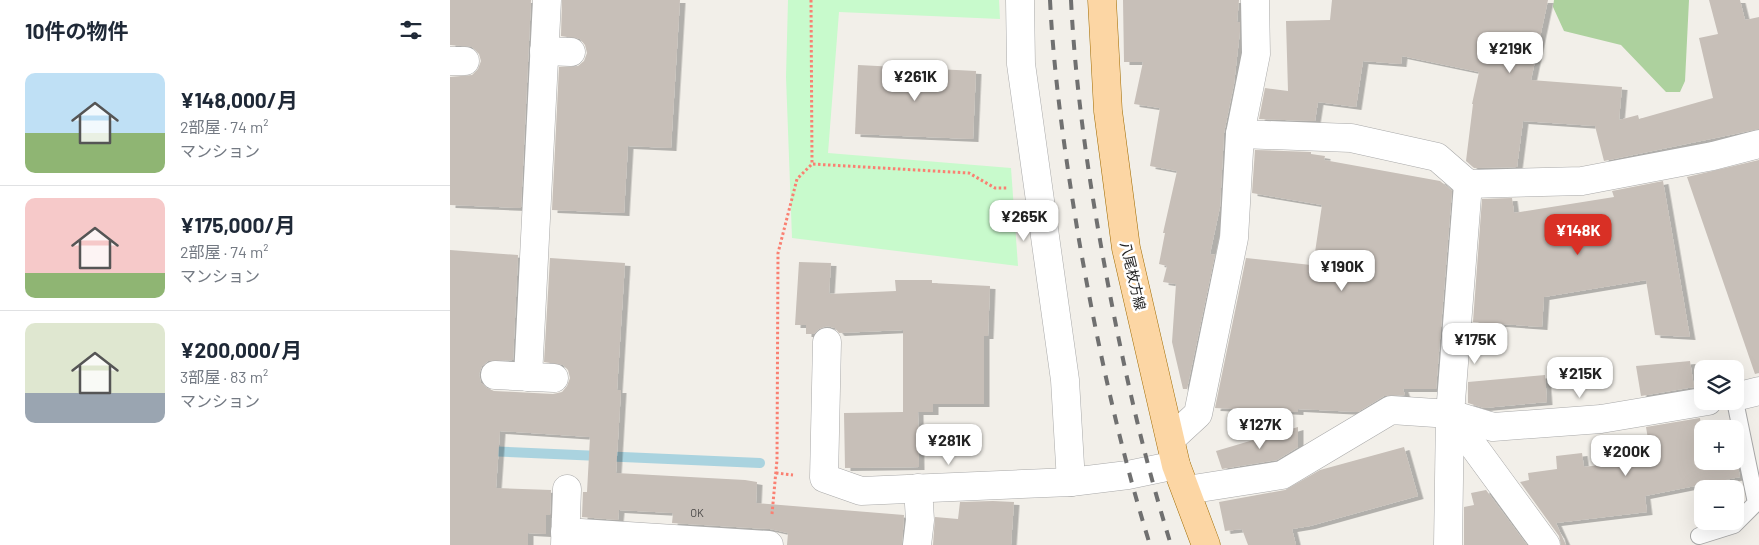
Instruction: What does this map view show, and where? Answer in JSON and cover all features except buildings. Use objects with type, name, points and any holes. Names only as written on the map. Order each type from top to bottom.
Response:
[{"type":"main road","name":"八尾枚方線","points":[[1102,0],[1108,111],[1126,248],[1172,438],[1176,465],[1187,490],[1206,545]]},
{"type":"street","points":[[495,375],[541,378],[557,51],[547,0]]},
{"type":"street","points":[[1020,0],[1021,64],[1065,380],[1071,482]]},
{"type":"street","points":[[1172,438],[1198,414],[1234,238],[1240,134],[1256,54],[1255,0]]},
{"type":"street","points":[[1240,134],[1351,138],[1438,157],[1468,184],[1582,181],[1713,156],[1759,144]]},
{"type":"street","points":[[1448,545],[1450,414],[1468,184]]},
{"type":"street","points":[[827,342],[824,478],[861,491],[1071,482],[1128,475],[1176,465]]},
{"type":"street","points":[[1744,395],[1759,391]]},
{"type":"street","points":[[1187,490],[1282,475],[1391,410],[1450,414],[1494,427],[1601,419],[1694,403]]},
{"type":"street","points":[[1450,414],[1546,545]]},
{"type":"street","points":[[917,545],[920,520],[918,488]]},
{"type":"street","points":[[567,489],[565,538],[769,544]]},
{"type":"lane","points":[[1699,536],[1734,525],[1756,503],[1737,410]]},
{"type":"path","points":[[769,544],[777,460],[778,253],[797,179],[812,164],[811,0]]},
{"type":"path","points":[[812,164],[969,172],[994,188],[1012,189]]},
{"type":"green space","points":[[788,0],[999,0],[1000,19],[839,12],[828,153],[1011,168],[1018,266],[792,238],[786,77]]},
{"type":"green space","points":[[1554,0],[1689,0],[1685,81],[1680,92],[1666,92],[1621,45],[1564,31],[1553,7]]},
{"type":"waterway","points":[[486,451],[760,463]]},
{"type":"railway","points":[[1050,0],[1061,120],[1086,279],[1119,432],[1150,545]]},
{"type":"railway","points":[[1071,0],[1082,120],[1107,279],[1140,432],[1171,545]]}]
